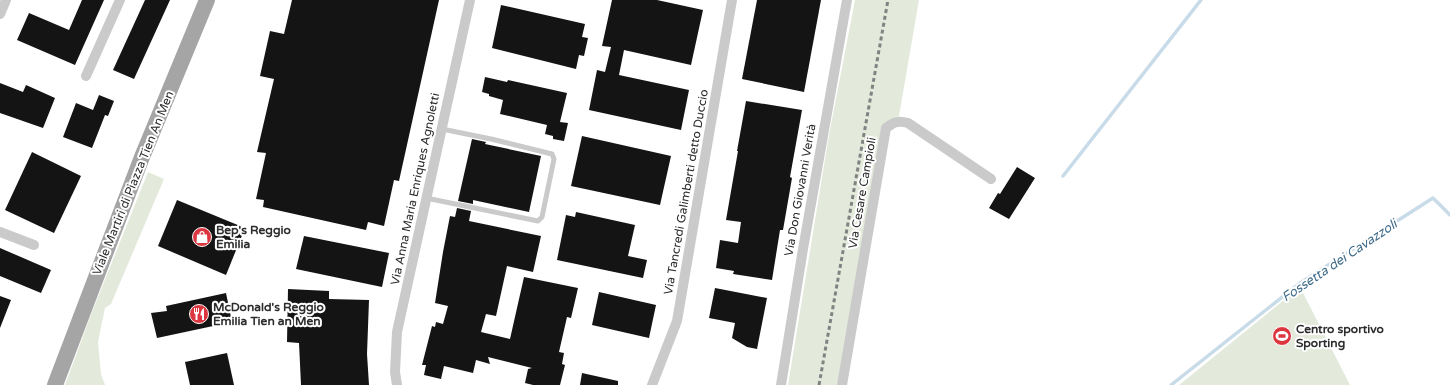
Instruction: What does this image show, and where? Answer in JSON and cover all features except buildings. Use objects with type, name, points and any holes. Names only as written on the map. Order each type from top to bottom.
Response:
[{"type":"main road","name":"Viale Martiri di Piazza Tien An Men","points":[[55,385],[142,157],[207,0]]},
{"type":"main road","name":"Viale Martiri di Piazza Tien An Men","points":[[60,385],[62,368]]},
{"type":"street","points":[[0,14],[6,0]]},
{"type":"street","points":[[86,76],[120,0]]},
{"type":"street","name":"Via Anna Maria Enriques Agnoletti","points":[[397,385],[395,372],[397,332],[470,0]]},
{"type":"street","name":"Via Tancredi Galimberti detto Duccio","points":[[652,385],[677,321],[732,0]]},
{"type":"street","name":"Via Don Giovanni Verità","points":[[781,385],[803,249],[847,0]]},
{"type":"street","name":"Via Cesare Campioli","points":[[842,385],[886,128],[893,123],[900,121],[908,123],[991,179]]},
{"type":"street","points":[[0,232],[34,245]]},
{"type":"lane","points":[[426,198],[538,221],[542,217],[554,159],[552,154],[442,129]]},
{"type":"green space","points":[[855,0],[919,0],[899,116],[892,119],[839,385],[788,385],[829,135]]},
{"type":"green space","points":[[148,172],[164,179],[111,304],[105,308],[98,342],[101,374],[105,385],[65,385],[92,312]]},
{"type":"green space","name":"Centro sportivo Sporting","points":[[1300,287],[1350,385],[1179,385]]},
{"type":"waterway","points":[[1063,176],[1201,0]]},
{"type":"waterway","name":"Fossetta dei Cavazzoli","points":[[1171,385],[1300,283],[1433,198],[1450,215]]},
{"type":"railway","points":[[819,385],[888,0]]},
{"type":"place","name":"Bep's Reggio Emilia","points":[[202,237]]},
{"type":"place","name":"McDonald's Reggio Emilia Tien an Men","points":[[199,314]]},
{"type":"place","name":"Centro sportivo Sporting","points":[[1282,336]]}]
